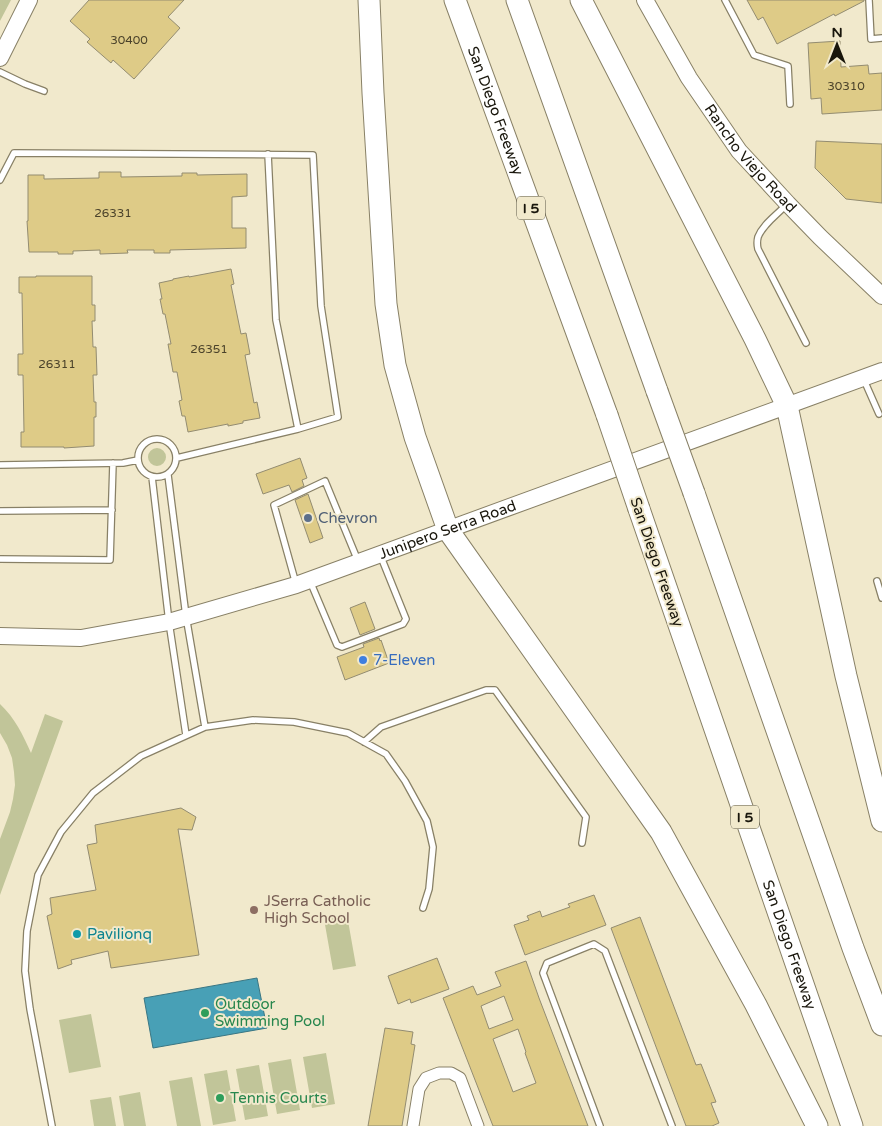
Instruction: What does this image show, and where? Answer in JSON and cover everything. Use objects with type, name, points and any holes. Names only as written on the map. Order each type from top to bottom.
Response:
[{"type":"highway","points":[[369,0],[386,304],[395,365],[415,436],[448,530],[660,832],[756,1005],[817,1126]]},
{"type":"highway","name":"San Diego Freeway","points":[[455,0],[607,415],[852,1126]]},
{"type":"highway","points":[[517,0],[882,1025]]},
{"type":"highway","points":[[581,0],[755,339],[787,406],[846,676],[882,821]]},
{"type":"main road","points":[[0,58],[28,0]]},
{"type":"main road","name":"Rancho Viejo Road","points":[[645,0],[689,78],[739,150],[820,237],[882,296]]},
{"type":"main road","name":"Junipero Serra Road","points":[[0,636],[81,638],[169,622],[303,583],[882,372]]},
{"type":"street","points":[[413,1126],[419,1089],[426,1078],[439,1073],[451,1073],[460,1078],[478,1126]]},
{"type":"lane","points":[[724,0],[754,56],[788,66],[790,104]]},
{"type":"lane","points":[[869,0],[871,39],[882,38]]},
{"type":"lane","points":[[0,72],[44,91]]},
{"type":"lane","points":[[0,180],[14,153],[313,155],[320,306],[338,417],[298,429],[177,458]]},
{"type":"lane","points":[[268,154],[276,320],[298,429]]},
{"type":"lane","points":[[788,204],[759,235],[758,249],[806,342]]},
{"type":"lane","points":[[863,378],[879,414]]},
{"type":"lane","points":[[152,439],[161,439],[169,442],[175,450],[177,458],[175,468],[168,475],[160,478],[145,474],[140,468],[138,460],[139,451],[144,444],[152,439]]},
{"type":"lane","points":[[0,464],[128,463],[138,460]]},
{"type":"lane","points":[[0,559],[110,560],[113,463]]},
{"type":"lane","points":[[168,475],[186,616],[205,727]]},
{"type":"lane","points":[[152,477],[169,622],[186,734]]},
{"type":"lane","points":[[358,563],[325,481],[274,505],[303,583],[337,645],[342,647],[405,622],[406,619],[380,555]]},
{"type":"lane","points":[[0,511],[112,510]]},
{"type":"lane","points":[[877,581],[882,598]]},
{"type":"lane","points":[[364,742],[380,727],[486,690],[495,690],[586,817],[582,844]]},
{"type":"lane","points":[[52,1126],[30,1009],[25,971],[27,931],[38,875],[61,832],[93,793],[140,756],[205,727],[253,720],[294,722],[348,732],[386,754],[405,781],[427,821],[433,847],[429,890],[423,908]]},
{"type":"lane","points":[[600,1126],[543,973],[547,963],[594,944],[605,951],[672,1126]]},
{"type":"green space","points":[[0,0],[11,0],[0,21]]},
{"type":"green space","points":[[157,448],[163,451],[166,457],[163,463],[157,466],[151,463],[148,457],[151,451]]},
{"type":"green space","points":[[0,704],[22,733],[31,753],[45,714],[63,721],[0,895],[0,839],[10,812],[15,785],[12,758],[0,733]]},
{"type":"green space","points":[[347,915],[356,966],[333,970],[324,919]]},
{"type":"green space","points":[[91,1014],[101,1067],[69,1073],[59,1020]]},
{"type":"green space","points":[[326,1053],[335,1104],[312,1108],[303,1057]]},
{"type":"green space","points":[[291,1059],[300,1110],[277,1114],[268,1063]]},
{"type":"green space","points":[[259,1065],[268,1116],[245,1120],[236,1069]]},
{"type":"green space","name":"Tennis Courts","points":[[227,1070],[236,1121],[213,1125],[204,1074]]},
{"type":"green space","points":[[192,1077],[201,1126],[177,1126],[169,1081]]},
{"type":"green space","points":[[140,1092],[146,1126],[124,1126],[119,1096]]},
{"type":"green space","points":[[111,1097],[116,1126],[94,1126],[90,1100]]},
{"type":"water","name":"Outdoor Swimming Pool","points":[[257,978],[267,1028],[153,1048],[144,998]]},
{"type":"building","points":[[89,0],[184,0],[168,17],[180,28],[134,79],[113,60],[111,63],[87,42],[90,39],[70,21]]},
{"type":"building","points":[[747,0],[864,1],[835,16],[834,14],[777,44],[763,17],[758,20]]},
{"type":"building","points":[[840,41],[841,67],[868,65],[869,74],[882,73],[882,110],[822,114],[821,98],[811,99],[808,43]]},
{"type":"building","points":[[816,141],[882,144],[882,203],[846,199],[815,168]]},
{"type":"building","points":[[99,172],[121,172],[121,177],[182,176],[182,173],[197,173],[197,175],[247,174],[247,196],[232,197],[232,228],[246,228],[246,248],[170,250],[170,253],[154,253],[154,250],[127,250],[128,253],[100,254],[100,250],[73,251],[73,254],[29,252],[27,221],[28,175],[44,175],[44,179],[99,178]]},
{"type":"building","points":[[231,269],[234,284],[231,285],[241,334],[246,333],[250,354],[245,355],[254,403],[257,402],[260,418],[228,426],[228,424],[188,432],[185,416],[182,416],[179,401],[182,400],[177,372],[173,372],[168,344],[171,344],[160,299],[162,299],[159,283]]},
{"type":"building","points":[[92,276],[92,305],[95,305],[95,321],[92,321],[93,347],[96,347],[97,375],[93,375],[94,402],[96,402],[94,446],[64,448],[21,447],[21,432],[24,432],[23,375],[18,375],[18,354],[23,354],[22,293],[19,293],[19,277]]},
{"type":"building","points":[[300,458],[307,478],[302,480],[304,486],[292,492],[289,485],[263,494],[256,474]]},
{"type":"building","name":"Chevron","points":[[308,494],[323,538],[310,543],[295,500]]},
{"type":"building","points":[[365,602],[375,629],[360,635],[350,608]]},
{"type":"building","name":"7-Eleven","points":[[379,638],[389,663],[345,680],[337,657],[364,647],[363,644]]},
{"type":"building","points":[[181,808],[196,817],[192,830],[178,829],[199,955],[111,968],[108,951],[71,960],[72,964],[58,969],[47,916],[52,914],[50,898],[96,890],[87,845],[97,843],[95,825]]},
{"type":"building","points":[[594,895],[606,925],[525,955],[514,925],[529,920],[527,916],[540,911],[542,917],[570,907],[568,904]]},
{"type":"building","points":[[640,917],[696,1065],[701,1064],[716,1102],[711,1103],[719,1123],[712,1126],[686,1126],[611,928]]},
{"type":"building","points":[[437,958],[449,989],[411,1003],[410,999],[398,1004],[388,976]]},
{"type":"building","points":[[526,961],[588,1126],[493,1126],[443,998],[473,986],[477,995],[501,986],[495,972]],"holes":[[[504,996],[513,1020],[489,1029],[481,1006]],[[518,1029],[536,1083],[513,1092],[493,1039]]]},
{"type":"building","points":[[385,1028],[413,1032],[411,1044],[415,1045],[402,1126],[368,1126]]},
{"type":"place","name":"Chevron","points":[[308,518]]},
{"type":"place","name":"7-Eleven","points":[[363,660]]},
{"type":"place","name":"JSerra Catholic High School","points":[[254,910]]},
{"type":"place","name":"Pavilionq","points":[[77,934]]},
{"type":"place","name":"Outdoor Swimming Pool","points":[[205,1013]]},
{"type":"place","name":"Tennis Courts","points":[[220,1098]]}]
